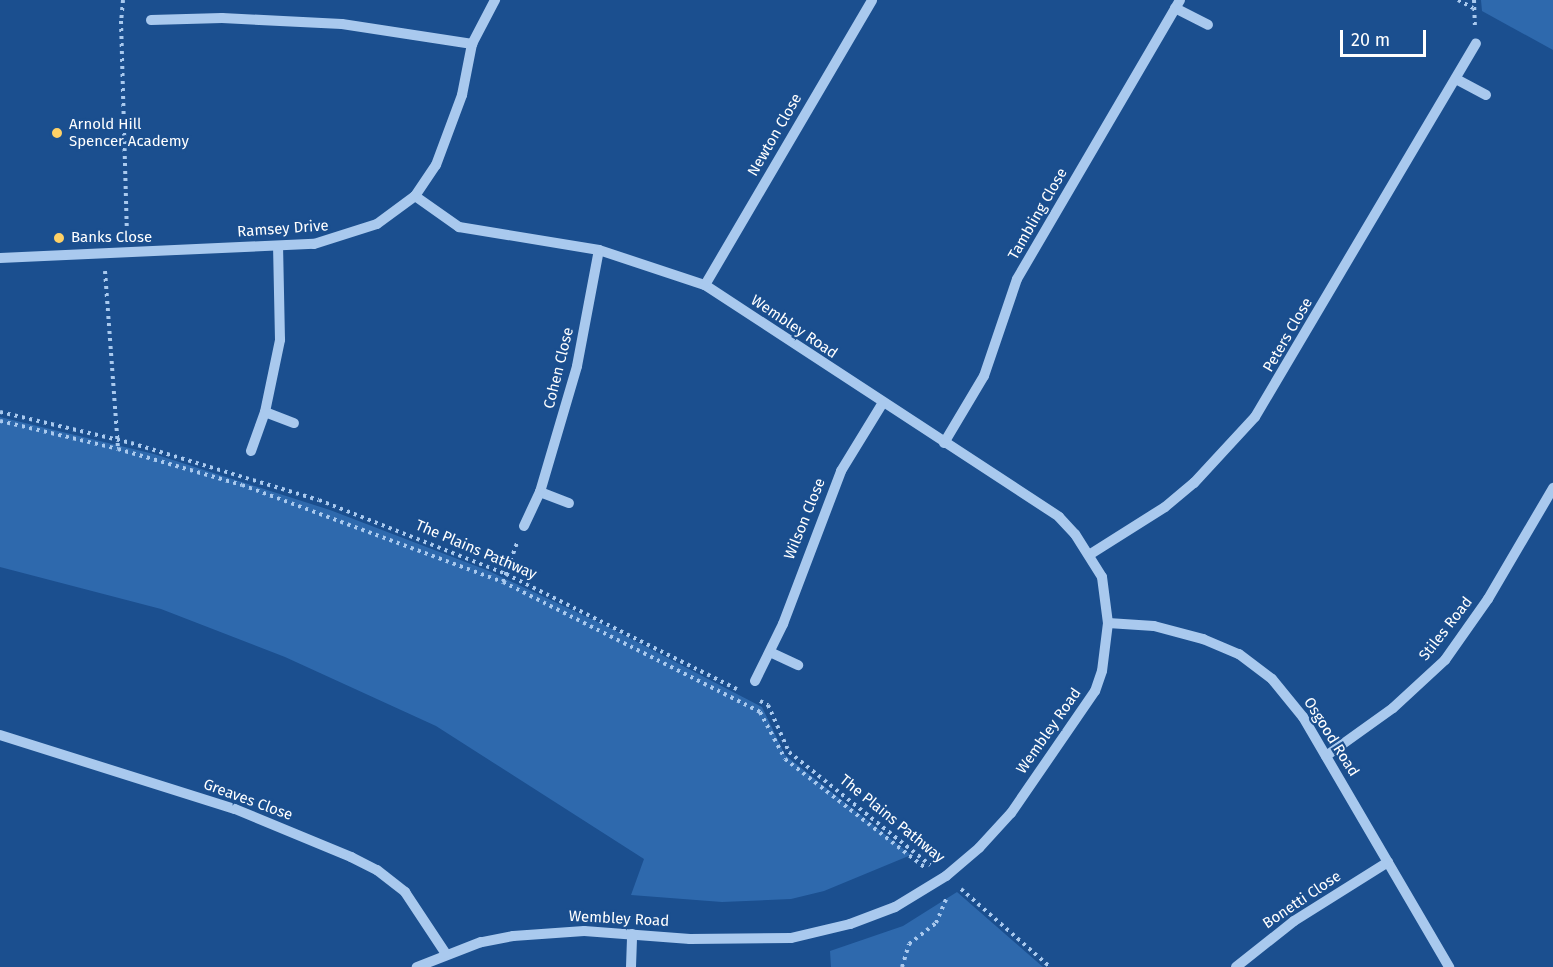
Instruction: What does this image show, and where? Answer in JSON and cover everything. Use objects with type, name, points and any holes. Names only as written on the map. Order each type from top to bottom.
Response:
[{"type":"street","name":"Ramsey Drive","points":[[0,258],[314,244],[363,231],[415,196],[436,165],[450,134],[472,44],[495,0]]},
{"type":"street","name":"Newton Close","points":[[705,285],[872,0]]},
{"type":"street","name":"Tambling Close","points":[[944,443],[984,376],[1017,279],[1178,4],[1208,26]]},
{"type":"street","points":[[151,20],[185,14],[342,24],[472,44]]},
{"type":"street","name":"Peters Close","points":[[1089,555],[1165,507],[1218,461],[1244,431],[1271,394],[1476,44]]},
{"type":"street","points":[[1456,79],[1486,95]]},
{"type":"street","name":"Wembley Road","points":[[415,196],[470,230],[599,250],[705,285],[882,404],[1059,517],[1089,555],[1102,578],[1108,623],[1102,671],[1085,708],[1011,813],[979,849],[926,891],[850,924],[791,938],[758,940],[550,932],[481,942],[417,967]]},
{"type":"street","points":[[251,451],[265,412],[281,326],[278,246]]},
{"type":"street","name":"Cohen Close","points":[[524,526],[540,492],[577,366],[599,250]]},
{"type":"street","name":"Wilson Close","points":[[755,681],[772,653],[828,498],[856,444],[882,404]]},
{"type":"street","points":[[265,412],[294,423]]},
{"type":"street","name":"Stiles Road","points":[[1326,756],[1393,708],[1445,660],[1488,599],[1553,488]]},
{"type":"street","points":[[540,492],[569,503]]},
{"type":"street","name":"Osgood Road","points":[[1108,623],[1178,631],[1239,654],[1272,679],[1288,697],[1326,756],[1449,967]]},
{"type":"street","points":[[772,653],[798,665]]},
{"type":"street","name":"Greaves Close","points":[[0,735],[235,809],[351,857],[377,870],[405,892],[446,954]]},
{"type":"street","name":"Bonetti Close","points":[[1236,967],[1294,921],[1388,862]]},
{"type":"street","points":[[631,967],[632,934]]},
{"type":"path","points":[[123,0],[121,21],[128,252]]},
{"type":"path","points":[[1458,0],[1474,9]]},
{"type":"path","points":[[1474,0],[1476,44]]},
{"type":"path","points":[[104,253],[118,449]]},
{"type":"path","name":"The Plains Pathway","points":[[0,412],[116,440],[319,500],[506,574],[748,695]]},
{"type":"path","name":"The Plains Pathway","points":[[0,421],[118,449],[242,485],[503,582],[760,712],[785,759],[928,871]]},
{"type":"path","points":[[242,485],[244,478]]},
{"type":"path","points":[[503,582],[524,526]]},
{"type":"path","name":"The Plains Pathway","points":[[758,700],[768,705],[789,752],[935,869]]},
{"type":"path","points":[[955,885],[1050,967]]},
{"type":"path","points":[[902,967],[909,944],[936,923],[947,902],[942,890]]},
{"type":"shaded area","points":[[1481,0],[1553,0],[1553,50],[1482,11]]},
{"type":"shaded area","points":[[0,417],[154,454],[330,510],[489,571],[608,627],[762,707],[785,755],[911,855],[824,891],[791,899],[722,902],[631,895],[644,859],[436,726],[285,657],[161,609],[0,567]]},
{"type":"shaded area","points":[[957,892],[1043,967],[831,967],[830,951],[903,926]]},
{"type":"place","name":"Arnold Hill Spencer Academy","points":[[57,133]]},
{"type":"place","name":"Banks Close","points":[[59,238]]}]
